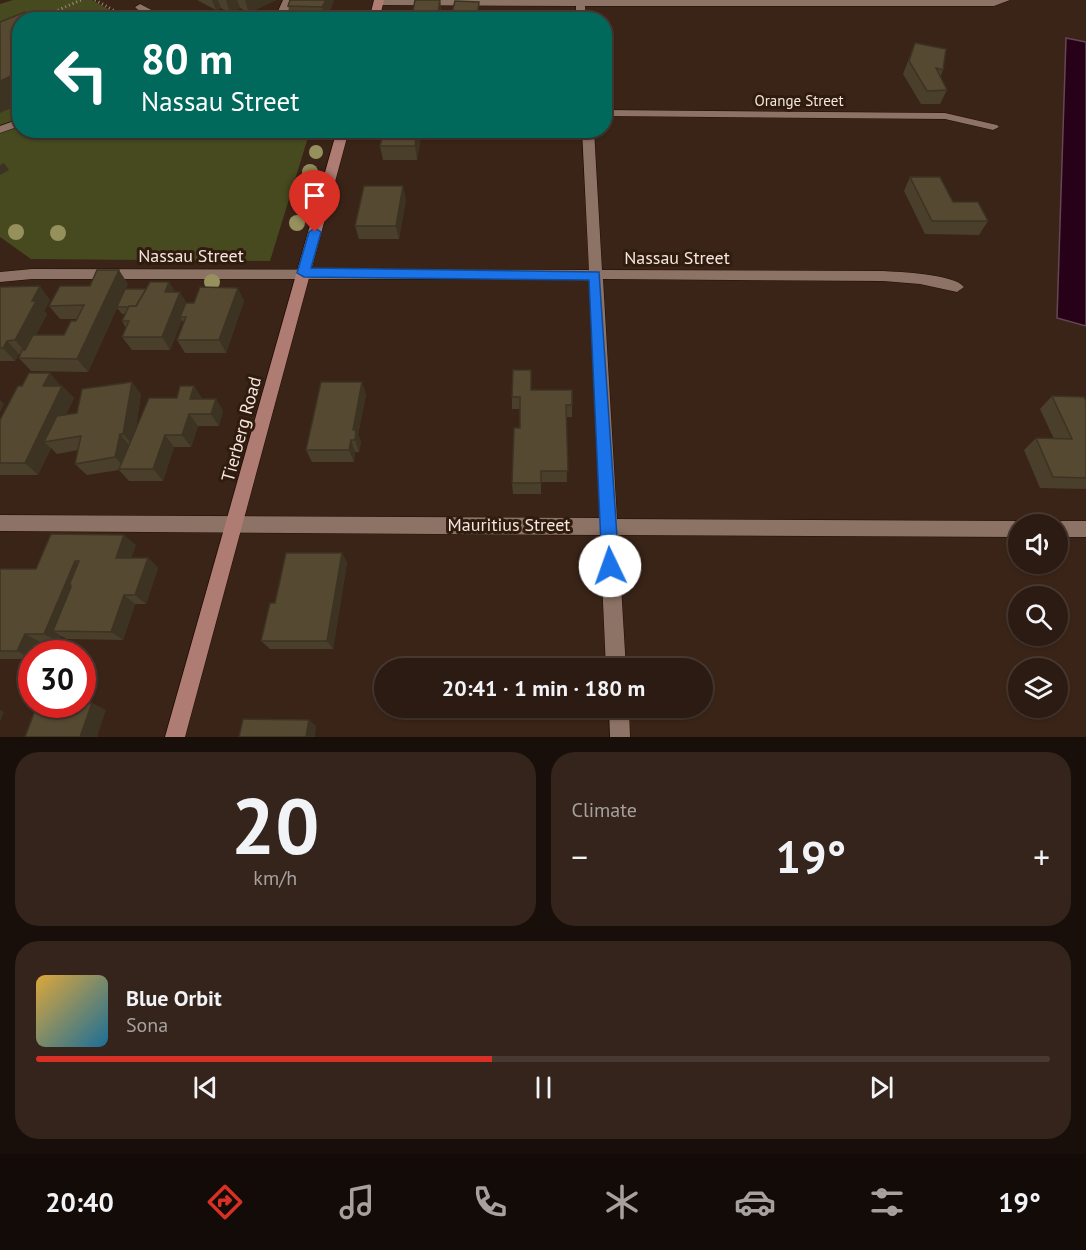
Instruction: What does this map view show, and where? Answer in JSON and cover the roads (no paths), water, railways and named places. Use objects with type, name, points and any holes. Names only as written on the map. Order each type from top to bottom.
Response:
[{"type":"street","points":[[379,1],[994,3],[1005,0]]},
{"type":"street","points":[[140,7],[149,12]]},
{"type":"street","name":"Orange Street","points":[[612,113],[945,116],[993,127]]},
{"type":"street","name":"Tierberg Road","points":[[175,737],[341,138]]},
{"type":"street","points":[[588,138],[615,658]]},
{"type":"street","name":"Nassau Street","points":[[3,273],[883,276],[920,279],[957,287]]},
{"type":"street","name":"Mauritius Street","points":[[0,523],[1008,529]]},
{"type":"street","points":[[1068,529],[1086,530]]},
{"type":"street","points":[[619,718],[620,737]]}]
